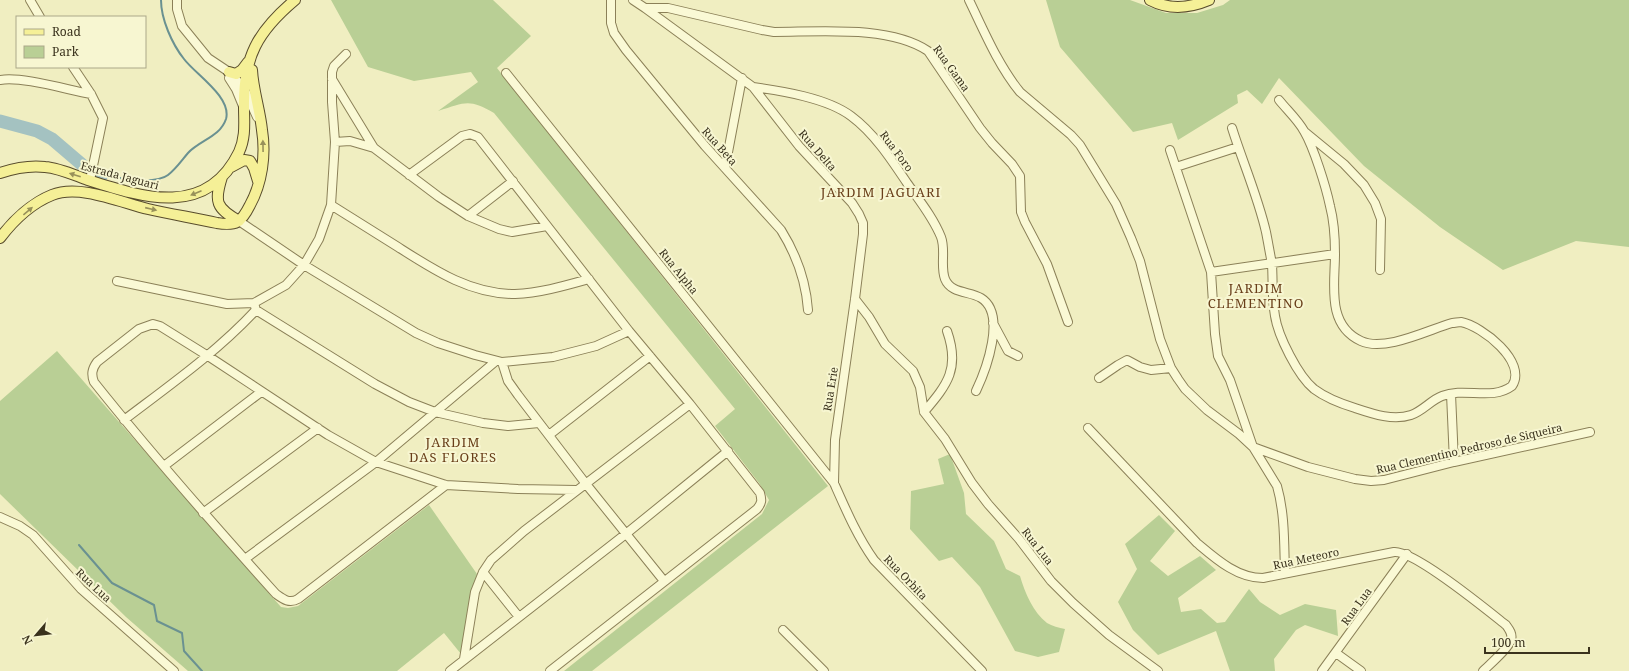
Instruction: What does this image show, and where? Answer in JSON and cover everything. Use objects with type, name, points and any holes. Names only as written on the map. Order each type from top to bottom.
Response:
[{"type":"main road","points":[[229,72],[236,74],[242,70],[250,58],[255,45],[271,22],[295,0]]},
{"type":"main road","points":[[1150,0],[1160,4],[1188,7],[1209,0]]},
{"type":"main road","points":[[0,238],[6,230],[28,210],[52,195],[68,192],[86,194],[222,224],[231,225],[239,221],[248,211],[258,185],[263,157],[262,130],[253,87],[250,58]]},
{"type":"main road","name":"Estrada Jaguari","points":[[0,173],[14,168],[46,167],[91,174],[132,192],[167,198],[176,198],[197,193],[222,177],[230,167],[243,143],[245,124],[244,88],[250,58]]},
{"type":"main road","points":[[230,167],[244,160],[250,161],[254,168],[258,185]]},
{"type":"main road","points":[[222,177],[218,191],[218,204],[223,211],[239,221]]},
{"type":"main road","points":[[129,204],[132,192]]},
{"type":"street","points":[[30,0],[39,16]]},
{"type":"street","points":[[177,0],[177,9],[182,26],[208,58],[228,77],[236,89],[244,107]]},
{"type":"street","name":"Rua Beta","points":[[611,0],[610,16],[614,33],[643,73],[705,146],[781,230],[790,244],[807,295],[808,310]]},
{"type":"street","points":[[633,0],[645,8]]},
{"type":"street","name":"Rua Clementino Pedroso de Siqueira","points":[[969,0],[1013,84],[1020,92],[1071,135],[1080,145],[1116,204],[1132,238],[1140,261],[1160,339],[1171,368],[1185,389],[1207,410],[1240,434],[1253,447],[1308,467],[1355,479],[1371,481],[1384,480],[1454,462],[1590,432]]},
{"type":"street","name":"Rua Delta","points":[[645,8],[742,78],[753,88],[799,146],[852,203],[863,223],[855,299]]},
{"type":"street","name":"Rua Gama","points":[[645,8],[668,8],[774,32],[855,32],[902,38],[917,44],[928,51],[980,128],[1012,164],[1020,176],[1022,212],[1025,222],[1047,264],[1068,322]]},
{"type":"street","points":[[124,420],[208,356],[243,324],[255,306],[286,285],[304,264],[319,239],[331,205],[335,142],[332,102],[333,68],[346,54]]},
{"type":"street","points":[[218,66],[229,72],[244,88],[262,130]]},
{"type":"street","points":[[74,68],[91,94],[103,118],[91,174]]},
{"type":"street","name":"Rua Alpha","points":[[506,73],[834,483]]},
{"type":"street","points":[[725,168],[742,78]]},
{"type":"street","points":[[0,80],[6,79],[24,81],[91,94]]},
{"type":"street","points":[[332,79],[374,148],[439,197],[468,216],[499,229],[512,232],[547,226]]},
{"type":"street","name":"Rua Foro","points":[[753,88],[788,92],[841,109],[863,126],[874,137],[936,227],[941,238],[944,276],[948,283],[957,290],[975,295],[985,300],[990,307],[993,323],[993,338],[984,376],[976,391]]},
{"type":"street","points":[[1279,100],[1304,131],[1344,164],[1364,184],[1375,203],[1381,219],[1380,270]]},
{"type":"street","points":[[1232,128],[1265,230],[1272,264],[1274,315],[1279,334],[1290,355],[1314,388],[1325,396],[1348,406],[1385,416],[1399,417],[1411,415],[1420,411],[1436,399],[1452,394],[1485,394],[1500,392],[1509,388],[1515,382],[1516,374],[1514,366],[1501,347],[1484,332],[1460,322],[1446,324],[1388,343],[1374,344],[1362,342],[1346,329],[1335,310],[1335,254],[1330,205],[1315,156],[1304,131]]},
{"type":"street","points":[[409,175],[462,136],[470,134],[478,137],[629,331],[690,404],[760,493],[762,502],[760,505],[550,671]]},
{"type":"street","points":[[335,142],[350,142],[374,148]]},
{"type":"street","points":[[1176,167],[1238,147]]},
{"type":"street","points":[[1170,150],[1211,272],[1218,356],[1230,380],[1253,447],[1278,486],[1280,493],[1285,573]]},
{"type":"street","points":[[468,216],[513,181]]},
{"type":"street","points":[[331,205],[431,268],[465,285],[491,291],[515,294],[549,290],[589,279]]},
{"type":"street","points":[[239,221],[304,264],[416,333],[456,350],[499,361],[560,355],[596,346],[629,331]]},
{"type":"street","points":[[1211,272],[1335,254]]},
{"type":"street","points":[[117,281],[227,304],[255,306],[388,391],[409,402],[435,412],[483,423],[508,426],[539,423]]},
{"type":"street","points":[[855,299],[866,313],[885,344],[908,365],[917,377],[924,412]]},
{"type":"street","name":"Rua Erie","points":[[834,483],[834,440],[855,299]]},
{"type":"street","points":[[993,323],[1008,351],[1018,356]]},
{"type":"street","points":[[446,485],[294,601],[286,600],[276,594],[203,513],[124,420],[94,382],[92,372],[97,362],[139,329],[153,324],[160,326],[345,445],[376,462],[446,485],[487,488],[577,490]]},
{"type":"street","points":[[924,412],[948,382],[951,371],[952,354],[951,344],[947,332]]},
{"type":"street","points":[[549,435],[650,356]]},
{"type":"street","points":[[1099,378],[1118,364],[1127,360],[1140,367],[1151,370],[1171,368]]},
{"type":"street","points":[[245,559],[376,462],[435,412],[499,361]]},
{"type":"street","points":[[499,361],[508,381],[539,423],[664,581]]},
{"type":"street","points":[[164,466],[261,392]]},
{"type":"street","points":[[1452,394],[1454,462]]},
{"type":"street","points":[[464,659],[475,592],[483,572],[491,560],[524,531],[690,404]]},
{"type":"street","name":"Rua Lua","points":[[924,412],[945,439],[984,499],[1051,581],[1109,635],[1158,671]]},
{"type":"street","points":[[203,513],[318,428]]},
{"type":"street","name":"Rua Meteoro","points":[[1088,428],[1197,544],[1214,558],[1246,576],[1263,578],[1394,552],[1407,554]]},
{"type":"street","points":[[450,671],[627,533],[728,451]]},
{"type":"street","name":"Rua Orbita","points":[[834,483],[851,522],[863,545],[874,560],[982,671]]},
{"type":"street","name":"Rua Lua","points":[[0,517],[20,526],[33,535],[81,589],[174,671]]},
{"type":"street","points":[[1407,554],[1435,572],[1506,625],[1510,630],[1512,634],[1510,642],[1483,671]]},
{"type":"street","name":"Rua Lua","points":[[1322,671],[1407,554]]},
{"type":"street","points":[[483,572],[519,617]]},
{"type":"street","points":[[783,630],[824,671]]},
{"type":"street","points":[[1336,653],[1361,671]]},
{"type":"street","points":[[814,671],[815,662]]},
{"type":"green space","points":[[331,0],[493,0],[531,36],[497,68],[828,486],[592,671],[564,671],[762,514],[769,500],[759,483],[715,426],[735,409],[494,113],[478,105],[466,103],[438,111],[478,82],[471,72],[414,81],[368,67]]},
{"type":"green space","points":[[1046,0],[1130,0],[1166,13],[1197,13],[1223,5],[1230,0],[1629,0],[1629,247],[1576,241],[1503,270],[1440,227],[1364,166],[1279,78],[1262,104],[1247,90],[1237,95],[1238,103],[1178,140],[1172,123],[1133,132],[1060,47]]},
{"type":"green space","points":[[57,351],[281,607],[288,608],[298,606],[429,505],[477,574],[461,654],[444,633],[397,671],[188,671],[126,617],[0,494],[0,401]]},
{"type":"green space","points":[[950,454],[964,493],[966,514],[994,541],[1006,569],[1020,576],[1027,595],[1042,619],[1056,627],[1065,629],[1059,652],[1038,657],[1015,651],[980,587],[952,557],[939,561],[910,529],[911,491],[944,484],[938,459]]},
{"type":"green space","points":[[1159,515],[1175,531],[1150,561],[1168,576],[1200,556],[1216,570],[1178,598],[1181,612],[1201,609],[1217,623],[1225,622],[1249,589],[1260,602],[1280,615],[1305,604],[1336,610],[1338,636],[1305,625],[1296,630],[1274,659],[1275,671],[1230,671],[1216,631],[1158,655],[1133,630],[1118,602],[1137,569],[1125,544]]},
{"type":"waterway","points":[[102,175],[136,180],[154,180],[162,178],[174,170],[188,153],[215,134],[226,119],[224,102],[211,86],[189,65],[175,46],[165,23],[161,0]]},
{"type":"waterway","points":[[0,121],[37,131],[52,139],[86,168],[102,175]]},
{"type":"waterway","points":[[79,545],[112,583],[154,605],[157,621],[182,633],[184,651],[202,671]]},
{"type":"district","name":"JARDIM JAGUARI","points":[[881,192]]},
{"type":"district","name":"JARDIM CLEMENTINO","points":[[1256,296]]},
{"type":"district","name":"JARDIM DAS FLORES","points":[[453,450]]}]
